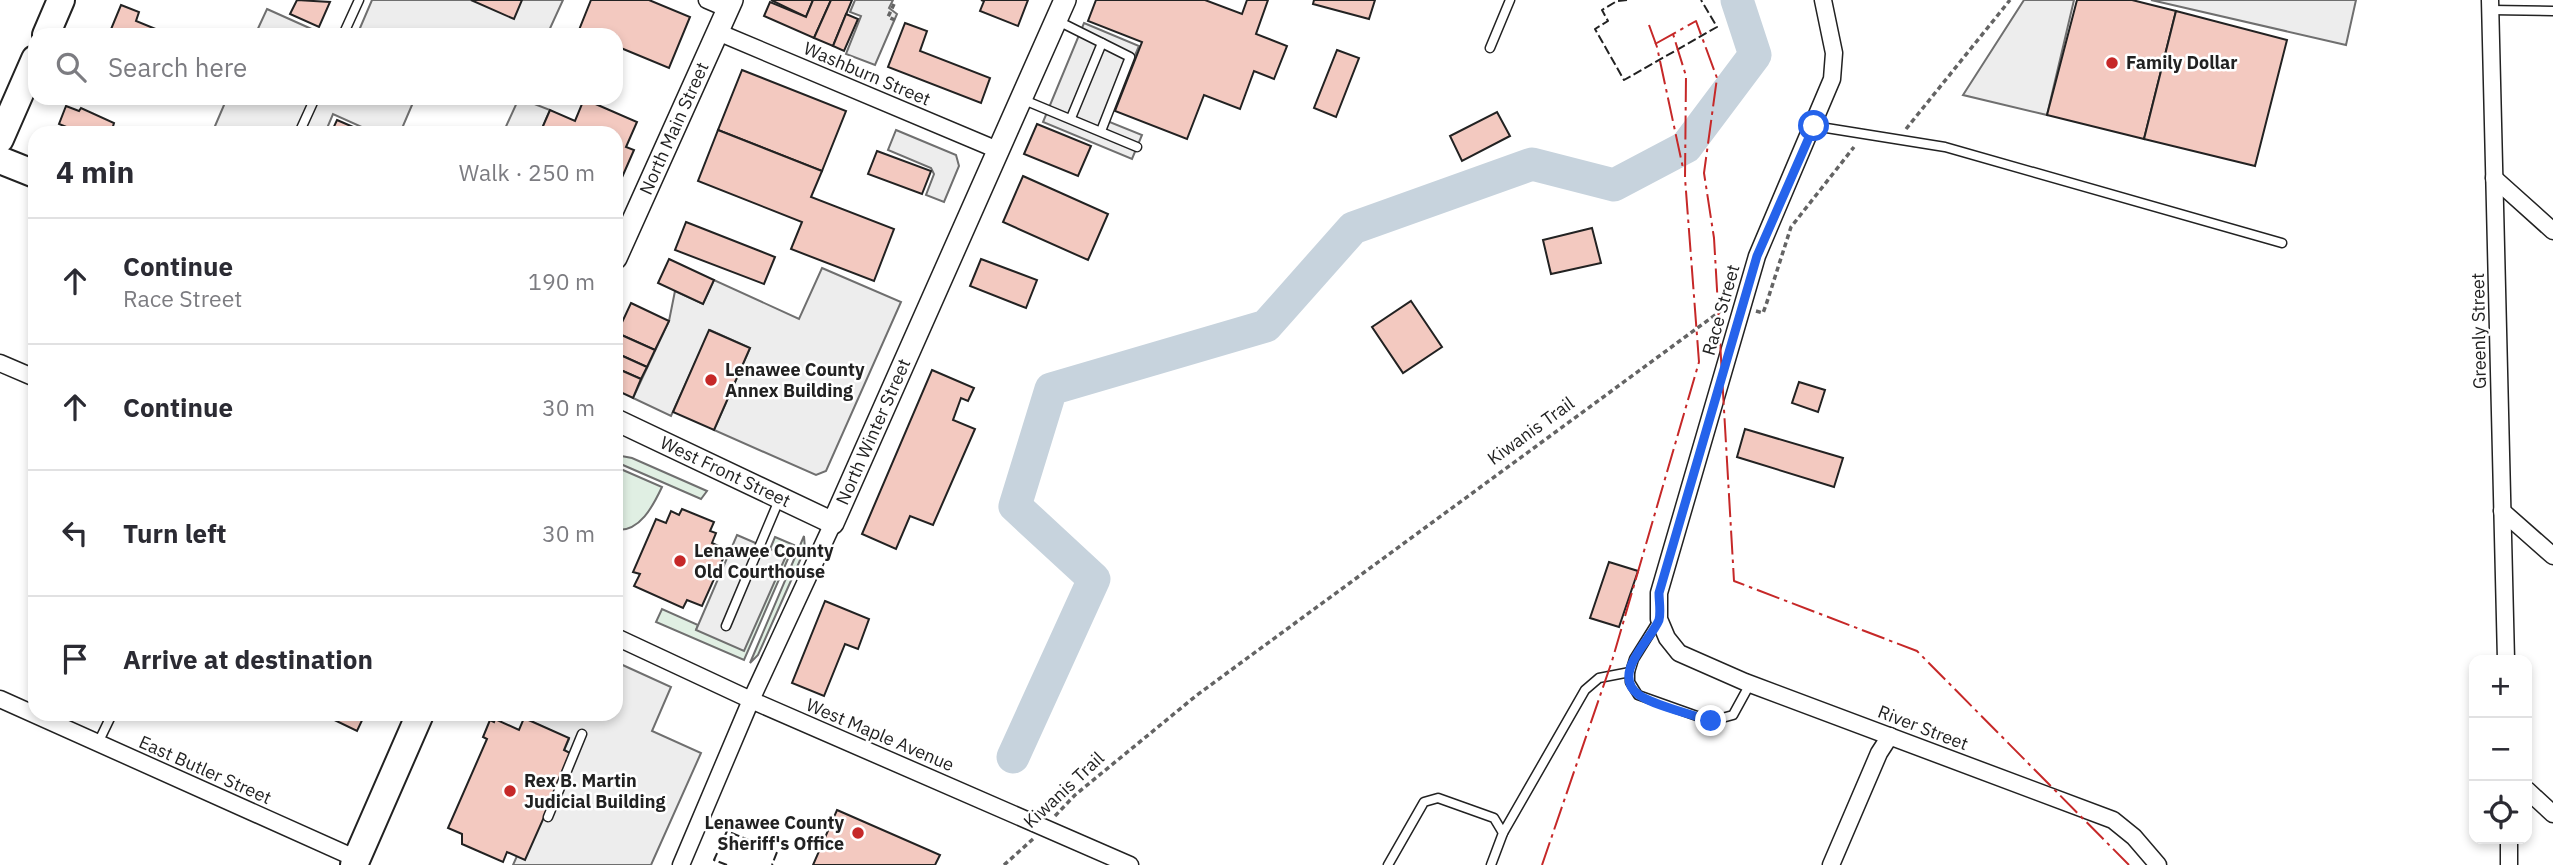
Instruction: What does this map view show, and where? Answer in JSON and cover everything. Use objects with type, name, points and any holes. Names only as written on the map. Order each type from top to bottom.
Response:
[{"type":"main road","points":[[49,28],[61,0]]},
{"type":"main road","points":[[0,139],[28,75]]},
{"type":"main road","points":[[0,160],[28,171]]},
{"type":"main road","points":[[355,862],[417,721]]},
{"type":"street","points":[[707,0],[730,5]]},
{"type":"street","name":"North Winter Street","points":[[681,865],[751,700],[1023,100],[1065,0]]},
{"type":"street","name":"Race Street","points":[[1667,638],[1659,619],[1659,593],[1741,307],[1757,256],[1832,79],[1834,52],[1823,0]]},
{"type":"street","name":"North Main Street","points":[[623,243],[720,33],[730,5]]},
{"type":"street","name":"Greenly Street","points":[[2490,5],[2506,655]]},
{"type":"street","name":"Washburn Street","points":[[720,33],[1000,151]]},
{"type":"street","points":[[2494,178],[2553,231]]},
{"type":"street","points":[[0,363],[28,375]]},
{"type":"street","name":"West Front Street","points":[[623,423],[833,523]]},
{"type":"street","points":[[2502,511],[2553,556]]},
{"type":"street","name":"River Street","points":[[1667,638],[1679,653],[1750,684],[2113,820],[2134,837],[2151,862]]},
{"type":"street","name":"West Maple Avenue","points":[[623,640],[751,700],[1130,865]]},
{"type":"street","name":"East Butler Street","points":[[0,699],[28,712]]},
{"type":"street","name":"East Butler Street","points":[[49,721],[355,862]]},
{"type":"street","points":[[1831,865],[1879,753],[1890,736]]},
{"type":"street","points":[[2532,795],[2553,814]]},
{"type":"street","points":[[2509,844],[2509,865]]},
{"type":"lane","points":[[346,28],[359,0]]},
{"type":"lane","points":[[1490,47],[1510,0]]},
{"type":"lane","points":[[2490,5],[2553,10]]},
{"type":"lane","points":[[1056,20],[1130,57],[1101,131]]},
{"type":"lane","points":[[1071,118],[1102,43]]},
{"type":"lane","points":[[1023,100],[1137,147]]},
{"type":"lane","points":[[302,126],[312,105]]},
{"type":"lane","points":[[1814,126],[1945,147],[2282,243]]},
{"type":"lane","points":[[726,626],[780,498]]},
{"type":"lane","points":[[1659,619],[1633,659],[1630,682],[1638,695],[1711,721],[1733,716],[1750,684]]},
{"type":"lane","points":[[1492,865],[1503,833],[1584,690],[1599,677],[1630,672]]},
{"type":"lane","points":[[98,743],[109,721]]},
{"type":"lane","points":[[548,817],[582,734]]},
{"type":"lane","points":[[1388,865],[1424,802],[1438,798],[1494,818],[1503,833]]},
{"type":"path","name":"Kiwanis Trail","points":[[1004,865],[1046,827],[1074,794],[1198,695],[1721,309],[1731,304],[1763,313],[1791,228],[1852,147],[1892,139],[1909,128],[2010,0]]},
{"type":"path","points":[[894,4],[888,17],[895,20]]},
{"type":"green space","points":[[623,456],[707,491],[701,499],[623,465]]},
{"type":"green space","points":[[623,470],[662,487],[645,516],[624,530]]},
{"type":"green space","points":[[804,536],[805,549],[758,655],[750,663]]},
{"type":"green space","points":[[775,537],[794,545],[744,660],[656,622],[662,609],[698,625],[696,630],[786,556],[770,549]]},
{"type":"shaded area","points":[[372,0],[563,0],[550,28],[360,28]]},
{"type":"shaded area","points":[[855,0],[893,0],[889,8],[897,14],[875,65],[846,54],[861,16],[850,12]]},
{"type":"shaded area","points":[[2024,0],[2074,0],[2047,115],[1963,95]]},
{"type":"shaded area","points":[[2151,0],[2356,0],[2346,45]]},
{"type":"shaded area","points":[[267,9],[309,28],[258,28]]},
{"type":"shaded area","points":[[1084,23],[1139,46],[1107,121],[1142,135],[1132,159],[1043,122]]},
{"type":"shaded area","points":[[224,105],[412,105],[403,126],[360,126],[333,114],[328,126],[215,126]]},
{"type":"shaded area","points":[[516,105],[537,105],[550,110],[543,126],[506,126]]},
{"type":"shaded area","points":[[896,130],[956,155],[959,166],[944,202],[926,195],[934,174],[931,168],[888,150]]},
{"type":"shaded area","points":[[822,268],[901,302],[826,471],[816,475],[714,430],[750,348],[710,330],[671,416],[633,398],[669,321],[675,291],[703,304],[714,280],[799,319]]},
{"type":"shaded area","points":[[737,535],[786,556],[744,651],[696,630]]},
{"type":"shaded area","points":[[623,665],[671,687],[652,731],[701,753],[651,865],[513,865],[569,739],[530,721],[623,721]]},
{"type":"building","points":[[297,0],[330,2],[319,27],[290,14]]},
{"type":"building","points":[[471,0],[522,0],[514,19]]},
{"type":"building","points":[[591,0],[649,0],[690,17],[669,68],[623,49],[623,28],[580,28]]},
{"type":"building","points":[[771,0],[813,0],[806,17]]},
{"type":"building","points":[[813,0],[831,0],[814,38],[764,16],[770,2],[806,17]]},
{"type":"building","points":[[831,0],[852,0],[833,46],[814,38]]},
{"type":"building","points":[[981,0],[1028,0],[1018,26],[980,11],[984,1]]},
{"type":"building","points":[[1096,0],[1205,0],[1242,14],[1247,0],[1268,0],[1256,34],[1287,46],[1274,79],[1254,71],[1240,109],[1204,95],[1187,139],[1115,111],[1142,42],[1088,21]]},
{"type":"building","points":[[1314,0],[1375,0],[1369,19],[1313,4]]},
{"type":"building","name":"Family Dollar","points":[[2077,0],[2132,0],[2176,11],[2144,139],[2047,115]]},
{"type":"building","points":[[121,5],[139,12],[136,21],[153,28],[111,28]]},
{"type":"building","points":[[2176,11],[2287,40],[2255,166],[2144,139]]},
{"type":"building","points":[[846,14],[858,19],[844,51],[833,46]]},
{"type":"building","points":[[905,23],[927,31],[920,51],[990,78],[981,103],[888,67]]},
{"type":"building","points":[[1337,50],[1359,58],[1336,117],[1314,108]]},
{"type":"building","points":[[742,70],[846,111],[822,171],[718,130]]},
{"type":"building","points":[[582,105],[598,105],[637,122],[626,147],[634,150],[623,175],[623,126],[543,126],[550,110],[575,121]]},
{"type":"building","points":[[66,106],[79,111],[81,108],[114,123],[113,126],[59,124]]},
{"type":"building","points":[[1497,112],[1510,136],[1462,161],[1450,136]]},
{"type":"building","points":[[337,120],[351,126],[334,126]]},
{"type":"building","points":[[1037,124],[1091,146],[1078,176],[1024,154]]},
{"type":"building","points":[[718,130],[822,171],[811,197],[894,229],[874,281],[791,249],[802,222],[698,181]]},
{"type":"building","points":[[877,151],[931,171],[922,194],[868,174]]},
{"type":"building","points":[[1023,176],[1108,214],[1088,260],[1003,222]]},
{"type":"building","points":[[686,222],[775,257],[764,284],[675,250]]},
{"type":"building","points":[[1592,228],[1601,263],[1551,274],[1543,240]]},
{"type":"building","points":[[669,259],[714,280],[703,304],[658,283]]},
{"type":"building","points":[[981,259],[1037,280],[1026,308],[970,286]]},
{"type":"building","points":[[1411,301],[1442,347],[1403,373],[1372,327]]},
{"type":"building","points":[[631,303],[669,321],[655,350],[623,336],[623,320]]},
{"type":"building","name":"Lenawee County Annex Building","points":[[709,330],[750,348],[714,430],[673,412]]},
{"type":"building","points":[[623,336],[655,350],[647,367],[623,356]]},
{"type":"building","points":[[623,356],[647,367],[641,379],[623,371]]},
{"type":"building","points":[[932,370],[974,388],[968,401],[961,398],[953,420],[975,429],[933,525],[910,516],[896,549],[862,534]]},
{"type":"building","points":[[623,371],[641,379],[633,398],[623,393]]},
{"type":"building","points":[[1799,382],[1825,390],[1818,412],[1792,403]]},
{"type":"building","points":[[1745,429],[1843,458],[1834,487],[1737,457]]},
{"type":"building","name":"Lenawee County Old Courthouse","points":[[682,509],[714,522],[710,531],[716,533],[712,543],[727,550],[702,606],[687,600],[683,608],[634,586],[640,574],[633,572],[656,519],[666,523],[671,511],[679,515]]},
{"type":"building","points":[[1609,562],[1638,571],[1619,627],[1590,618]]},
{"type":"building","points":[[825,601],[869,619],[858,649],[845,644],[824,696],[792,683]]},
{"type":"building","points":[[336,721],[362,721],[357,731]]},
{"type":"building","name":"Rex B. Martin Judicial Building","points":[[490,721],[499,721],[519,730],[523,721],[531,721],[569,738],[564,750],[572,754],[525,860],[507,852],[503,862],[462,844],[462,834],[448,828],[487,739],[483,737]]},
{"type":"building","name":"Lenawee County Sheriff's Office","points":[[837,810],[940,855],[935,865],[813,865]]},
{"type":"waterway","points":[[1013,757],[1094,579],[1015,506],[1051,389],[1266,326],[1353,228],[1532,164],[1614,185],[1686,147],[1755,55],[1737,0]]},
{"type":"fence","points":[[1627,0],[1617,1],[1602,10],[1608,21],[1595,29],[1624,80],[1717,27],[1701,0]]},
{"type":"fence","points":[[727,865],[714,860],[727,831],[777,852],[772,865]]},
{"type":"power","points":[[1655,44],[1696,21],[1717,78],[1704,173],[1714,238],[1734,581],[1917,651],[2129,865]]},
{"type":"power","points":[[1649,25],[1657,47],[1683,168]]},
{"type":"power","points":[[1542,865],[1612,661],[1699,362],[1685,178],[1686,76],[1673,34]]},
{"type":"place","name":"Family Dollar","points":[[2112,63]]},
{"type":"place","name":"Lenawee County Annex Building","points":[[711,380]]},
{"type":"place","name":"Lenawee County Old Courthouse","points":[[680,561]]},
{"type":"place","name":"Rex B. Martin Judicial Building","points":[[510,791]]},
{"type":"place","name":"Lenawee County Sheriff's Office","points":[[858,833]]},
{"type":"route","points":[[1711,721],[1638,695],[1630,682],[1630,672],[1633,659],[1659,619],[1659,593],[1757,256],[1814,126]]}]
